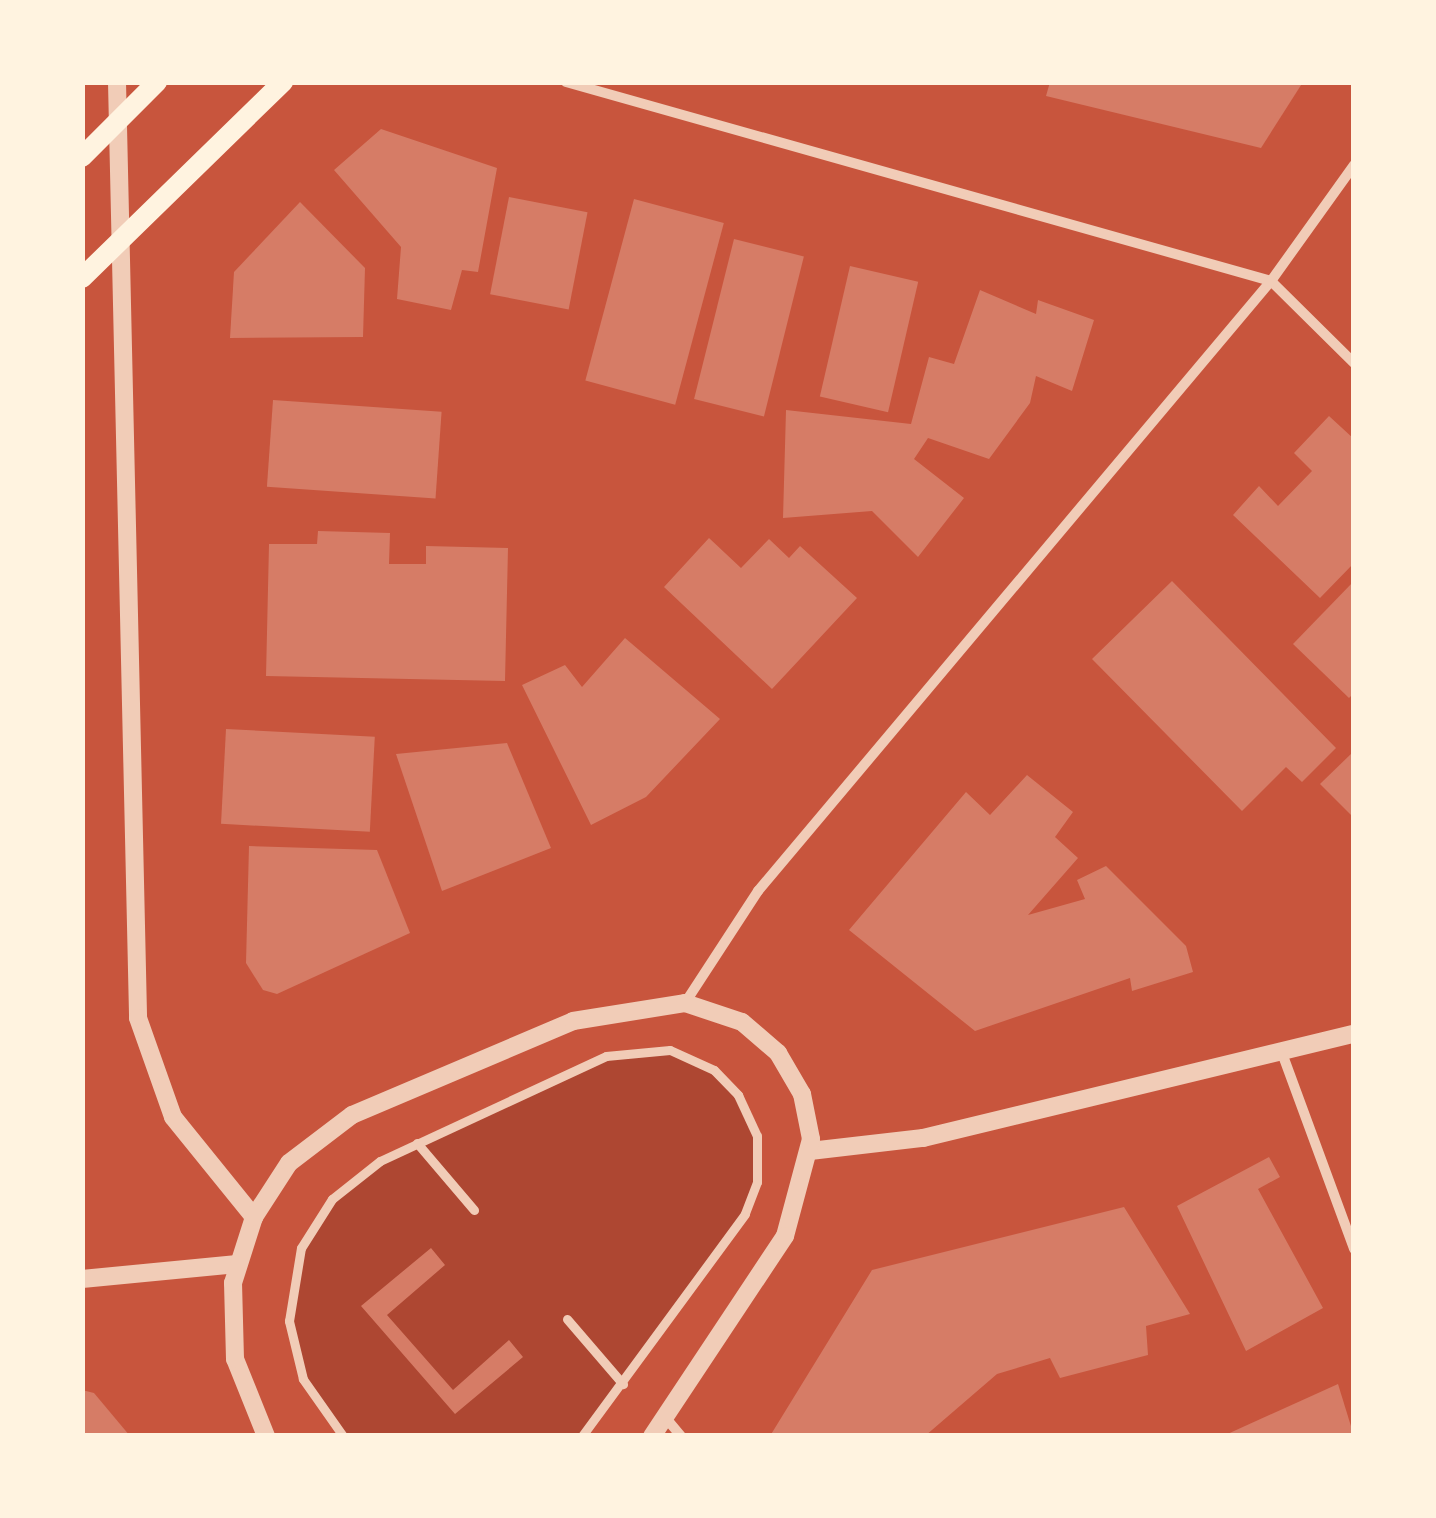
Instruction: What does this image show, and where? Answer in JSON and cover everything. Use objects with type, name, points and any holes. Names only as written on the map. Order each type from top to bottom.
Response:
[{"type":"main road","points":[[82,157],[157,82]]},
{"type":"main road","points":[[82,278],[124,231],[283,82]]},
{"type":"street","points":[[117,82],[124,231],[138,1018],[156,1087],[254,1216]]},
{"type":"street","points":[[566,82],[1271,281],[1354,363]]},
{"type":"street","points":[[685,1003],[758,891],[1271,281],[1354,165]]},
{"type":"street","points":[[266,1436],[235,1358],[237,1264],[254,1216],[289,1163],[352,1114],[573,1021],[685,1003],[742,1022],[778,1052],[805,1104],[810,1152],[785,1236],[652,1436]]},
{"type":"street","points":[[810,1152],[923,1138],[1354,1034]]},
{"type":"street","points":[[343,1436],[298,1365],[290,1321],[296,1263],[342,1188],[417,1144],[624,1050],[688,1056],[732,1087],[756,1136],[754,1192],[623,1384],[582,1436]]},
{"type":"street","points":[[1282,1053],[1354,1249]]},
{"type":"street","points":[[417,1144],[474,1210]]},
{"type":"street","points":[[82,1279],[237,1264]]},
{"type":"street","points":[[566,1319],[623,1384]]},
{"type":"street","points":[[665,1417],[681,1436]]},
{"type":"shaded area","points":[[652,1048],[714,1070],[747,1111],[759,1161],[745,1214],[582,1435],[343,1435],[317,1405],[291,1335],[297,1263],[323,1210],[365,1169],[606,1056]]},
{"type":"building","points":[[1050,82],[1303,82],[1261,148],[1046,96]]},
{"type":"building","points":[[381,129],[497,168],[478,272],[462,270],[451,310],[397,299],[401,247],[334,170]]},
{"type":"building","points":[[509,197],[588,212],[569,309],[490,294]]},
{"type":"building","points":[[634,199],[724,223],[675,405],[585,381]]},
{"type":"building","points":[[300,202],[365,268],[363,337],[230,338],[234,272]]},
{"type":"building","points":[[734,239],[804,256],[764,417],[694,399]]},
{"type":"building","points":[[850,266],[918,282],[888,412],[820,397]]},
{"type":"building","points":[[980,290],[1036,314],[1038,300],[1094,320],[1072,391],[1036,376],[1030,403],[989,459],[928,438],[914,459],[964,498],[918,557],[872,511],[783,518],[786,410],[911,424],[929,357],[954,364]]},
{"type":"building","points":[[273,400],[442,412],[436,499],[267,487]]},
{"type":"building","points":[[1329,416],[1354,439],[1354,563],[1320,598],[1233,515],[1259,486],[1278,506],[1312,471],[1294,453]]},
{"type":"building","points":[[318,531],[390,533],[389,564],[426,564],[426,546],[508,548],[505,681],[266,676],[269,544],[317,544]]},
{"type":"building","points":[[709,538],[741,568],[769,539],[789,558],[800,546],[857,598],[772,689],[664,587]]},
{"type":"building","points":[[1172,581],[1336,748],[1302,782],[1286,767],[1242,811],[1092,659]]},
{"type":"building","points":[[1354,581],[1354,693],[1349,698],[1293,644]]},
{"type":"building","points":[[625,638],[720,719],[646,797],[591,825],[522,685],[565,665],[582,687]]},
{"type":"building","points":[[226,729],[375,737],[370,832],[221,824]]},
{"type":"building","points":[[507,743],[551,848],[442,891],[396,754]]},
{"type":"building","points":[[1354,751],[1354,818],[1320,784]]},
{"type":"building","points":[[1027,775],[1073,812],[1055,837],[1078,858],[1028,915],[1085,899],[1077,880],[1106,866],[1186,946],[1193,972],[1132,991],[1130,978],[975,1031],[849,930],[966,792],[990,815]]},
{"type":"building","points":[[249,846],[377,850],[410,933],[277,994],[263,990],[246,963]]},
{"type":"building","points":[[1269,1157],[1280,1177],[1258,1189],[1323,1308],[1246,1351],[1177,1206]]},
{"type":"building","points":[[1124,1207],[1190,1314],[1146,1326],[1148,1355],[1060,1378],[1050,1358],[997,1374],[925,1436],[770,1436],[872,1270]]},
{"type":"building","points":[[431,1248],[445,1265],[387,1315],[453,1390],[509,1340],[523,1357],[455,1414],[361,1306]]},
{"type":"building","points":[[1338,1384],[1354,1436],[1223,1436]]},
{"type":"building","points":[[82,1390],[94,1393],[130,1436],[82,1436]]}]
